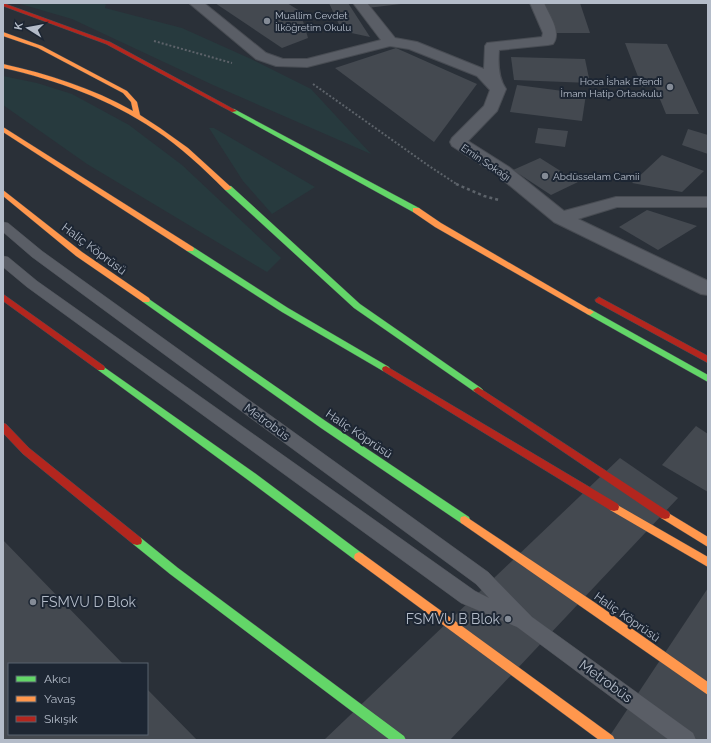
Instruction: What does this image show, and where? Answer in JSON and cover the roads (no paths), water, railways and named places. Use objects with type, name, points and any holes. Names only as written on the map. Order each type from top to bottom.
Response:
[{"type":"highway","points":[[3,4],[108,43],[410,205],[438,225],[708,379]]},
{"type":"highway","points":[[3,34],[40,47],[125,92],[134,102],[137,116]]},
{"type":"highway","points":[[3,66],[36,73],[96,96],[137,116],[176,142],[357,306],[516,417],[708,543]]},
{"type":"highway","points":[[3,129],[285,310],[424,391],[572,482],[708,562]]},
{"type":"highway","name":"Haliç Köprüsü","points":[[3,192],[79,254],[324,425],[590,605],[708,689]]},
{"type":"highway","points":[[410,205],[438,214]]},
{"type":"highway","points":[[588,294],[708,360]]},
{"type":"highway","points":[[3,297],[252,477],[432,612],[609,740]]},
{"type":"highway","points":[[3,427],[26,451],[174,571],[400,740]]},
{"type":"highway","points":[[3,438],[26,451]]},
{"type":"street","points":[[196,3],[261,56],[281,64],[307,63],[390,42],[412,44],[482,73],[494,85]]},
{"type":"street","points":[[360,3],[390,42]]},
{"type":"street","points":[[494,85],[491,61],[492,46],[548,41],[550,33],[538,3]]},
{"type":"street","name":"Emin Sokağı","points":[[494,85],[498,88],[491,108],[458,142],[503,171],[561,218],[708,289]]},
{"type":"street","points":[[689,202],[708,194]]},
{"type":"street","points":[[561,218],[616,202],[708,202]]},
{"type":"lane","name":"Metrobüs","points":[[3,226],[36,254],[482,578],[525,623],[686,740]]},
{"type":"lane","name":"Metrobüs","points":[[3,260],[32,284],[468,597],[525,623]]},
{"type":"place","name":"Muallim Cevdet İlköğretim Okulu","points":[[267,21]]},
{"type":"place","name":"Hoca İshak Efendi İmam Hatip Ortaokulu","points":[[670,87]]},
{"type":"place","name":"Abdüsselam Camii","points":[[545,176]]},
{"type":"place","name":"FSMVU D Blok","points":[[33,602]]},
{"type":"place","name":"FSMVU B Blok","points":[[508,619]]}]
